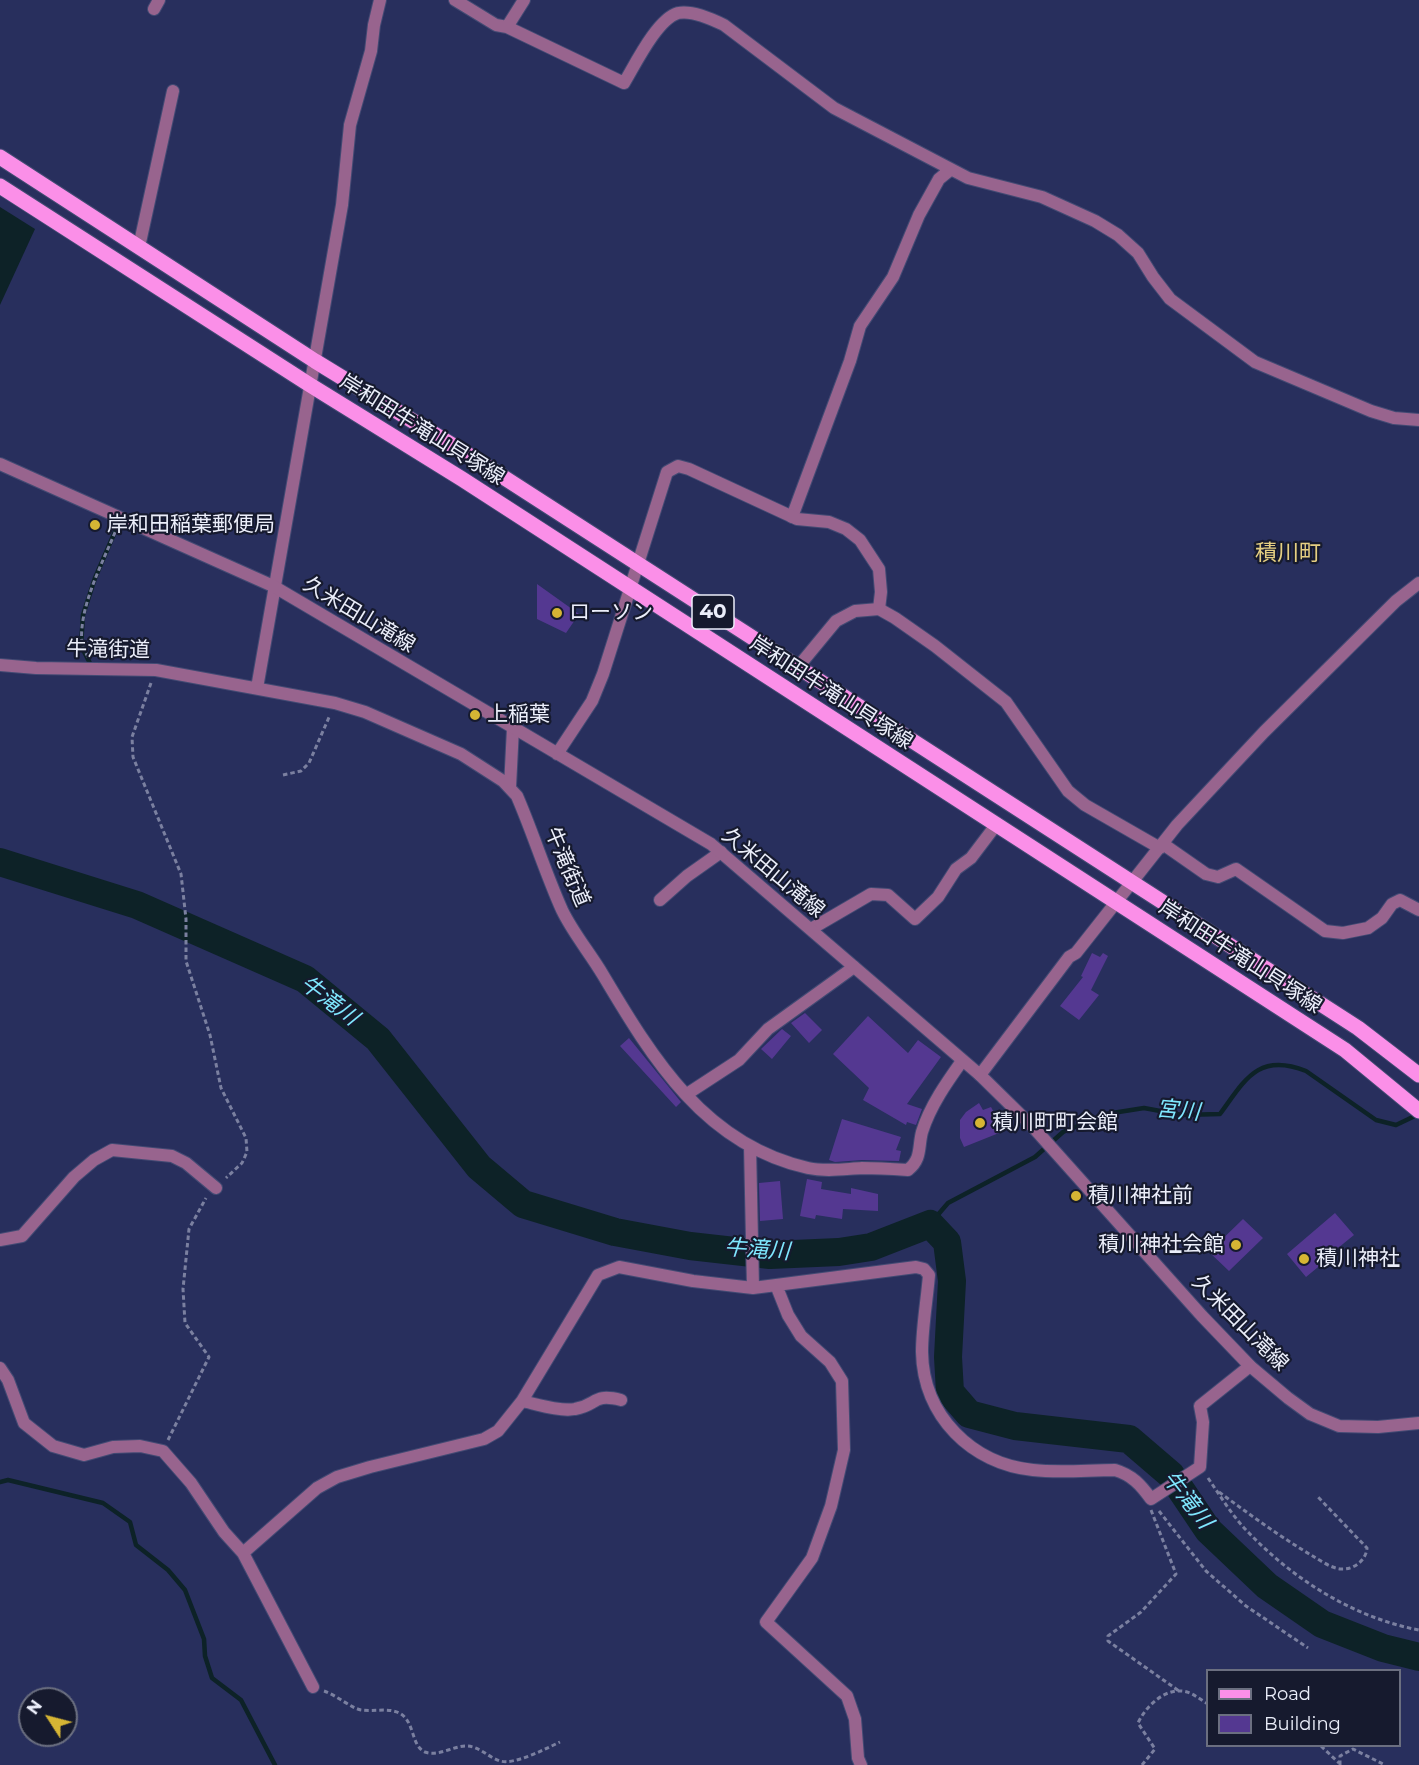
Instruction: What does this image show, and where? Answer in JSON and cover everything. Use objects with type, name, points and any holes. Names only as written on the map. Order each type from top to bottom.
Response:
[{"type":"main road","name":"岸和田牛滝山貝塚線","points":[[0,157],[315,361],[483,464],[798,666],[1358,1028],[1419,1075]]},
{"type":"main road","name":"岸和田牛滝山貝塚線","points":[[0,186],[310,385],[462,479],[1345,1050],[1405,1097],[1419,1111]]},
{"type":"street","points":[[257,688],[273,586],[342,205],[350,125],[371,51],[380,0]]},
{"type":"street","points":[[455,0],[496,25],[507,27],[624,83],[658,27],[678,14],[704,16],[724,25],[834,108],[904,143],[950,170],[968,178],[1042,197],[1095,221],[1118,235],[1138,253],[1170,299],[1256,362],[1371,411],[1394,418],[1419,420]]},
{"type":"street","points":[[507,27],[524,0]]},
{"type":"street","points":[[139,248],[172,91]]},
{"type":"street","points":[[792,517],[850,361],[860,326],[893,277],[919,215],[939,178],[950,170]]},
{"type":"street","name":"久米田山滝線","points":[[0,464],[273,586],[711,844],[980,1075],[1033,1127],[1250,1366],[1310,1414],[1339,1426],[1378,1427],[1419,1423]]},
{"type":"street","points":[[557,754],[592,701],[603,674],[667,472],[678,466],[792,517],[829,522],[846,529],[870,552],[879,569],[881,592],[879,609]]},
{"type":"street","points":[[980,1075],[1069,957],[1076,953],[1177,825],[1264,732],[1396,601],[1419,583]]},
{"type":"street","points":[[798,666],[836,621],[855,611],[879,609],[934,645],[1006,702],[1068,791],[1085,805],[1162,846],[1206,874],[1218,877],[1236,869],[1325,931],[1343,933],[1368,928],[1382,918],[1392,903],[1400,900],[1419,910]]},
{"type":"street","name":"牛滝街道","points":[[0,665],[36,668],[156,670],[335,703],[365,712],[461,754],[486,769],[510,787],[521,806],[563,911],[647,1048],[665,1072],[712,1120],[750,1146],[790,1162],[826,1171],[876,1168],[908,1170],[915,1164],[920,1152],[922,1132],[931,1111],[962,1061]]},
{"type":"street","points":[[510,787],[513,728]]},
{"type":"street","points":[[811,930],[870,894],[888,894],[915,920],[938,897],[956,869],[971,858],[996,825]]},
{"type":"street","points":[[660,900],[687,876],[720,852]]},
{"type":"street","points":[[687,1094],[739,1060],[768,1029],[854,967]]},
{"type":"street","points":[[750,1146],[753,1288]]},
{"type":"street","points":[[0,1240],[22,1236],[74,1177],[94,1160],[112,1150],[172,1156],[186,1163],[216,1188]]},
{"type":"street","points":[[243,1553],[317,1488],[337,1477],[484,1440],[498,1431],[522,1401],[598,1275],[619,1267],[693,1281],[753,1288],[916,1267],[924,1269],[929,1275],[922,1353],[925,1372],[930,1395],[941,1418],[956,1435],[974,1450],[996,1462],[1015,1467],[1035,1470],[1115,1470],[1126,1473],[1141,1485],[1151,1499],[1200,1467],[1203,1422],[1200,1406],[1250,1366]]},
{"type":"street","points":[[776,1285],[788,1315],[801,1336],[830,1362],[842,1381],[844,1450],[831,1506],[812,1558],[766,1622],[847,1696],[855,1719],[858,1758],[861,1765]]},
{"type":"street","points":[[0,1368],[8,1380],[24,1423],[53,1446],[84,1455],[113,1447],[140,1446],[163,1451],[191,1483],[224,1532],[243,1553],[314,1687]]},
{"type":"street","points":[[522,1401],[574,1410],[604,1396],[621,1400]]},
{"type":"path","points":[[95,669],[82,646],[84,616],[96,578],[121,518]]},
{"type":"path","points":[[156,670],[132,737],[133,757],[181,874],[186,919],[186,961],[210,1035],[221,1088],[246,1138],[247,1152],[242,1164],[208,1195],[189,1229],[183,1288],[184,1323],[208,1357],[163,1451]]},
{"type":"path","points":[[283,775],[301,771],[309,763],[335,703]]},
{"type":"path","points":[[1200,1467],[1248,1532],[1278,1561],[1314,1587],[1349,1606],[1397,1626],[1419,1630]]},
{"type":"path","points":[[1215,1489],[1275,1534],[1330,1566],[1340,1569],[1357,1565],[1366,1555],[1367,1548],[1318,1497]]},
{"type":"path","points":[[1151,1499],[1206,1571],[1246,1606],[1308,1648]]},
{"type":"path","points":[[1151,1499],[1151,1513],[1176,1574],[1141,1612],[1108,1636],[1108,1641],[1179,1691]]},
{"type":"path","points":[[314,1687],[336,1695],[357,1709],[394,1711],[403,1715],[411,1725],[417,1745],[424,1752],[434,1753],[465,1746],[474,1747],[500,1762],[512,1764],[560,1742]]},
{"type":"path","points":[[1142,1765],[1155,1749],[1138,1723],[1151,1703],[1179,1691],[1188,1692],[1206,1703]]},
{"type":"path","points":[[1322,1747],[1340,1765]]},
{"type":"path","points":[[1340,1765],[1340,1756],[1353,1749],[1385,1765]]},
{"type":"shaded area","points":[[0,207],[35,229],[0,305]]},
{"type":"building","points":[[537,584],[579,614],[566,633],[537,619]]},
{"type":"building","points":[[1092,953],[1100,957],[1103,953],[1108,956],[1091,990],[1099,995],[1079,1020],[1060,1006],[1083,977],[1081,976]]},
{"type":"building","points":[[805,1013],[822,1030],[809,1043],[791,1023]]},
{"type":"building","points":[[868,1016],[908,1053],[918,1040],[941,1057],[907,1104],[922,1109],[916,1125],[907,1122],[906,1125],[863,1100],[869,1088],[833,1054]]},
{"type":"building","points":[[782,1029],[791,1036],[772,1059],[761,1049]]},
{"type":"building","points":[[629,1038],[681,1102],[676,1107],[620,1046]]},
{"type":"building","name":"積川町町会館","points":[[979,1103],[983,1110],[991,1107],[1004,1131],[964,1147],[960,1138],[960,1120],[966,1112]]},
{"type":"building","points":[[842,1119],[901,1137],[896,1150],[901,1151],[899,1161],[835,1162],[829,1160]]},
{"type":"building","points":[[807,1179],[822,1182],[821,1189],[851,1194],[851,1188],[878,1194],[878,1211],[843,1209],[842,1219],[816,1215],[815,1219],[800,1216]]},
{"type":"building","points":[[780,1181],[783,1219],[760,1221],[759,1183]]},
{"type":"building","points":[[1335,1213],[1354,1235],[1306,1277],[1287,1254]]},
{"type":"building","name":"積川神社会館","points":[[1243,1219],[1263,1238],[1229,1271],[1209,1252]]},
{"type":"waterway","points":[[92,667],[81,646],[83,615],[95,578],[120,520]]},
{"type":"waterway","name":"牛滝川","points":[[0,862],[137,905],[305,979],[378,1039],[479,1167],[523,1204],[615,1232],[690,1246],[770,1255],[839,1252],[871,1247],[930,1224],[947,1242],[952,1281],[948,1357],[950,1392],[969,1414],[1015,1426],[1129,1439],[1171,1475],[1208,1530],[1267,1586],[1322,1624],[1383,1648],[1419,1657]]},
{"type":"waterway","name":"宮川","points":[[930,1224],[948,1203],[1035,1157],[1063,1132],[1106,1114],[1144,1108],[1182,1115],[1220,1114],[1246,1080],[1264,1067],[1290,1066],[1306,1071],[1376,1120],[1396,1125],[1419,1114]]},
{"type":"waterway","points":[[0,1482],[8,1480],[103,1503],[130,1522],[136,1545],[168,1570],[185,1590],[204,1639],[205,1656],[212,1678],[241,1700],[275,1765]]},
{"type":"place","name":"岸和田稲葉郵便局","points":[[95,525]]},
{"type":"place","name":"ローソン","points":[[557,613]]},
{"type":"place","name":"上稲葉","points":[[475,715]]},
{"type":"place","name":"積川町町会館","points":[[980,1123]]},
{"type":"place","name":"積川神社前","points":[[1076,1196]]},
{"type":"place","name":"積川神社会館","points":[[1236,1245]]},
{"type":"place","name":"積川神社","points":[[1304,1259]]},
{"type":"district","name":"積川町","points":[[1288,554]]}]
